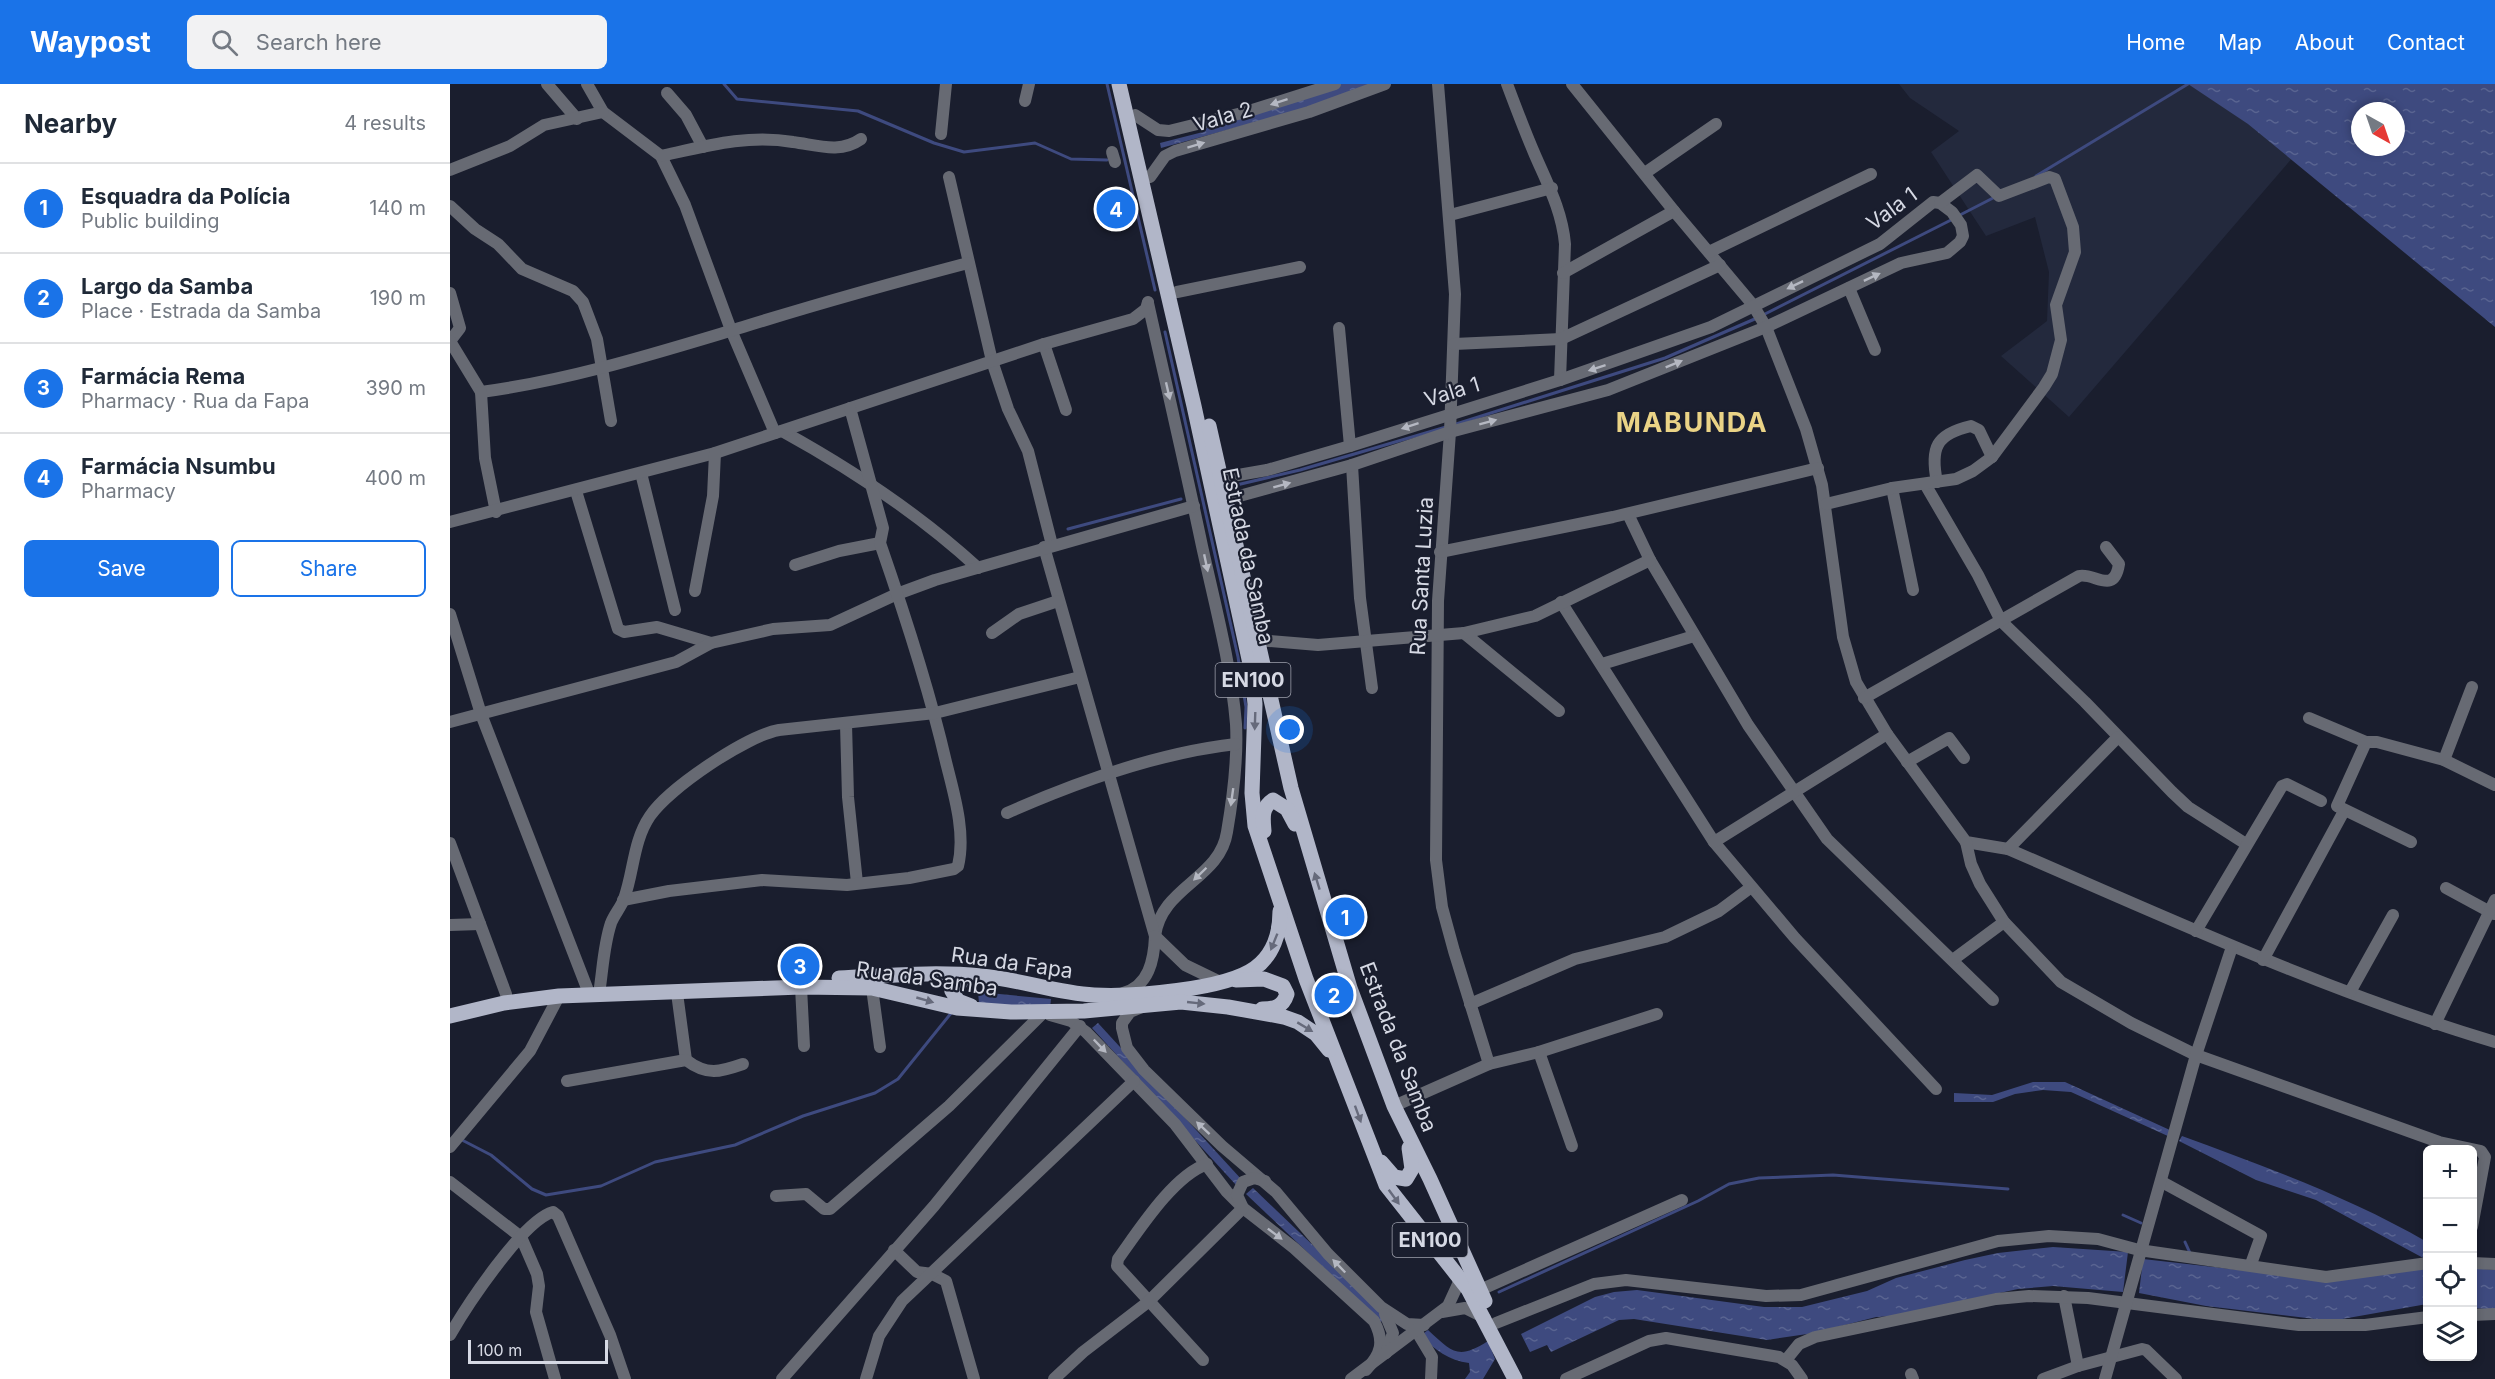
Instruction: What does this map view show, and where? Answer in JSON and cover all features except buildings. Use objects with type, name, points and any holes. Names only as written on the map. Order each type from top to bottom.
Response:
[{"type":"main road","name":"Estrada da Samba","points":[[1119,84],[1194,406],[1252,673],[1255,704],[1252,808],[1266,863],[1369,1145],[1394,1197],[1456,1271],[1494,1327]]},
{"type":"main road","name":"Estrada da Samba","points":[[1127,84],[1221,477],[1269,700],[1308,851],[1350,988],[1394,1106],[1480,1290],[1515,1379]]},
{"type":"main road","points":[[1266,863],[1263,813],[1266,805],[1273,800],[1287,809],[1308,851]]},
{"type":"main road","name":"Rua da Fapa","points":[[506,994],[594,987],[929,974],[992,977],[1104,995],[1144,994],[1218,981],[1249,972],[1266,957],[1278,932],[1280,902]]},
{"type":"main road","points":[[991,1010],[963,1004],[954,997],[952,991],[954,986],[964,979],[992,977]]},
{"type":"main road","points":[[1218,981],[1274,981],[1283,986],[1287,994],[1284,1002],[1275,1008],[1228,1007]]},
{"type":"main road","name":"Rua da Samba","points":[[450,1016],[512,1001],[559,996],[801,987],[872,988],[944,1005],[1036,1013],[1181,1002],[1228,1007],[1284,1017],[1306,1027],[1325,1044],[1340,1068]]},
{"type":"main road","points":[[450,1008],[506,994]]},
{"type":"main road","points":[[1369,1145],[1394,1177],[1406,1179],[1412,1169],[1404,1127]]},
{"type":"main road","name":"Estrada da Samba","points":[[1508,1357],[1523,1379]]},
{"type":"street","points":[[547,84],[577,119]]},
{"type":"street","points":[[587,84],[603,112],[661,156],[685,205],[731,330],[778,432],[871,483],[939,532],[978,568]]},
{"type":"street","points":[[941,134],[946,84]]},
{"type":"street","points":[[1025,101],[1029,84]]},
{"type":"street","name":"Vala 2","points":[[1134,115],[1158,130],[1169,131],[1246,112],[1335,84]]},
{"type":"street","name":"Vala 2","points":[[1150,177],[1165,156],[1175,151],[1309,112],[1385,84]]},
{"type":"street","name":"Rua Santa Luzia","points":[[1438,84],[1455,294],[1450,422],[1440,552],[1435,758],[1436,860],[1442,907],[1490,1064]]},
{"type":"street","points":[[1507,84],[1535,156],[1552,188],[1563,225],[1560,380]]},
{"type":"street","points":[[1572,84],[1674,212],[1755,307],[1765,324],[1797,403],[1818,468],[1826,504],[1843,637],[1850,664],[1864,698],[1887,734],[1966,842],[1971,864],[1980,884],[2004,922],[2061,982],[2131,1023],[2196,1055],[2439,1142],[2481,1151],[2485,1157],[2477,1200]]},
{"type":"street","points":[[667,93],[686,115],[703,147]]},
{"type":"street","points":[[450,170],[510,146],[544,125],[603,112]]},
{"type":"street","points":[[1645,173],[1716,124]]},
{"type":"street","points":[[661,156],[762,138],[822,147],[845,147],[861,140]]},
{"type":"street","points":[[1709,252],[1871,174]]},
{"type":"street","points":[[1826,504],[1892,488],[1956,479],[1973,471],[1992,457],[2052,374],[2061,340],[2056,305],[2074,252],[2073,227],[2054,177],[2002,196],[1995,194],[1977,175],[1940,203]]},
{"type":"street","points":[[949,177],[992,361],[1008,409],[1028,451],[1058,602],[1155,936],[1185,965],[1218,981]]},
{"type":"street","points":[[1450,215],[1552,188]]},
{"type":"street","name":"Vala 1","points":[[1221,477],[1266,470],[1350,446],[1450,422],[1608,390],[1849,288],[1901,263],[1947,253],[1960,242],[1963,236],[1961,225],[1952,212],[1940,203],[1927,205],[1880,244],[1711,327],[1560,380],[1450,422],[1352,465],[1226,500]]},
{"type":"street","points":[[450,206],[475,229],[498,244],[522,268],[573,291],[583,302],[597,339],[600,369],[611,421]]},
{"type":"street","points":[[1563,273],[1674,212]]},
{"type":"street","points":[[481,393],[600,369],[968,263]]},
{"type":"street","points":[[1454,344],[1561,339],[1720,265]]},
{"type":"street","points":[[1177,292],[1300,267]]},
{"type":"street","points":[[1849,288],[1875,350]]},
{"type":"street","points":[[450,293],[460,328],[450,341],[481,393],[485,458],[495,512]]},
{"type":"street","name":"Estrada da Samba","points":[[1104,995],[1126,993],[1136,988],[1144,980],[1153,960],[1158,919],[1166,904],[1200,874],[1222,850],[1234,782],[1236,744],[1229,676],[1148,302],[1146,309],[1133,319]]},
{"type":"street","points":[[450,522],[715,453],[1044,344],[1133,319],[1149,326],[1155,334]]},
{"type":"street","points":[[1339,328],[1350,446]]},
{"type":"street","points":[[1044,344],[1066,410]]},
{"type":"street","points":[[623,900],[669,891],[762,880],[856,883],[926,875],[954,869],[958,866],[956,801],[935,713],[880,543],[883,528],[850,408]]},
{"type":"street","points":[[1992,457],[1979,430],[1971,426],[1954,430],[1942,438],[1934,450],[1931,483],[2001,621],[2188,807],[2246,844]]},
{"type":"street","points":[[695,591],[713,496],[715,453]]},
{"type":"street","points":[[1352,465],[1360,598],[1372,688]]},
{"type":"street","points":[[1440,552],[1628,514],[1818,468]]},
{"type":"street","points":[[641,473],[675,610]]},
{"type":"street","points":[[1892,488],[1912,590]]},
{"type":"street","points":[[576,491],[618,629],[624,632],[657,627],[711,643]]},
{"type":"street","points":[[450,722],[676,662],[711,643],[773,629],[830,626],[897,594],[1048,546],[1194,506]]},
{"type":"street","points":[[1628,514],[1650,560],[1748,725],[1827,838],[1954,959],[1993,1000]]},
{"type":"street","points":[[795,565],[839,551],[880,543]]},
{"type":"street","points":[[1864,698],[2079,576],[2083,575],[2102,582],[2111,579],[2117,572],[2119,564],[2106,547]]},
{"type":"street","points":[[1257,640],[1318,645],[1464,633],[1535,616],[1650,560]]},
{"type":"street","points":[[992,633],[1018,614],[1058,602]]},
{"type":"street","points":[[1561,602],[1714,842],[1750,888],[1936,1089]]},
{"type":"street","points":[[450,614],[481,714],[594,987]]},
{"type":"street","points":[[1464,633],[1559,711]]},
{"type":"street","points":[[1602,664],[1694,636]]},
{"type":"street","points":[[594,987],[611,924],[623,900],[634,852],[651,815],[707,767],[745,741],[763,733],[935,713],[1080,676]]},
{"type":"street","points":[[2444,760],[2472,687]]},
{"type":"street","points":[[2309,718],[2366,742],[2377,741],[2444,760],[2494,782]]},
{"type":"street","points":[[846,724],[850,827],[856,883]]},
{"type":"street","points":[[1714,842],[1793,790],[1887,734]]},
{"type":"street","points":[[2008,849],[2118,737]]},
{"type":"street","points":[[1907,762],[1950,738],[1964,758]]},
{"type":"street","points":[[2366,742],[2337,803],[2344,810],[2410,842]]},
{"type":"street","points":[[1007,813],[1107,774],[1182,753],[1236,744]]},
{"type":"street","points":[[2196,931],[2284,784],[2321,801]]},
{"type":"street","points":[[2263,960],[2344,810]]},
{"type":"street","points":[[1966,842],[2008,849],[2263,960],[2435,1024],[2495,1042]]},
{"type":"street","points":[[450,843],[506,994]]},
{"type":"street","points":[[1470,1004],[1575,959],[1665,937],[1719,911],[1750,888]]},
{"type":"street","points":[[2445,888],[2492,913]]},
{"type":"street","points":[[2435,1024],[2492,913],[2495,900]]},
{"type":"street","points":[[2350,992],[2393,915]]},
{"type":"street","points":[[1954,959],[2004,922]]},
{"type":"street","points":[[450,925],[480,924]]},
{"type":"street","points":[[2105,1379],[2138,1252],[2162,1182],[2196,1055],[2232,947]]},
{"type":"street","points":[[801,987],[804,1046]]},
{"type":"street","points":[[872,988],[880,1047]]},
{"type":"street","points":[[677,993],[686,1060],[696,1068],[717,1072],[743,1064]]},
{"type":"street","points":[[450,1147],[530,1051],[559,996]]},
{"type":"street","points":[[1152,1004],[1135,1008],[1122,1023],[1122,1035],[1127,1048],[1144,1071],[1183,1109],[1266,1182],[1328,1254],[1381,1307],[1407,1324],[1420,1329],[1432,1357],[1431,1379]]},
{"type":"street","points":[[776,1196],[806,1194],[824,1209],[830,1209],[949,1106],[1036,1013],[1059,1016],[1080,1026],[1134,1081],[1243,1208],[1294,1248],[1374,1321],[1380,1333],[1380,1351],[1366,1370]]},
{"type":"street","points":[[1394,1106],[1490,1064],[1539,1053],[1657,1014]]},
{"type":"street","points":[[782,1379],[953,1183],[1080,1026]]},
{"type":"street","points":[[1539,1053],[1572,1146]]},
{"type":"street","points":[[567,1081],[686,1060]]},
{"type":"street","points":[[866,1379],[879,1336],[890,1317],[913,1290],[1134,1081]]},
{"type":"street","points":[[1203,1360],[1118,1270],[1118,1258],[1177,1186],[1207,1164]]},
{"type":"street","points":[[1243,1208],[1237,1195],[1240,1186],[1254,1178],[1266,1182]]},
{"type":"street","points":[[450,1182],[521,1238],[537,1274],[539,1286],[536,1312],[555,1379]]},
{"type":"street","points":[[2162,1182],[2261,1236],[2251,1264]]},
{"type":"street","points":[[1480,1290],[1682,1200]]},
{"type":"street","points":[[1054,1379],[1083,1352],[1148,1302],[1243,1208]]},
{"type":"street","points":[[450,1335],[474,1295],[521,1238],[549,1213],[554,1212],[558,1216],[610,1335],[625,1379]]},
{"type":"street","points":[[1438,1314],[1465,1308],[1494,1327],[1593,1284],[1626,1280],[1766,1296],[1801,1295],[1998,1241],[2049,1236],[2098,1239],[2138,1252],[2251,1264],[2326,1277],[2423,1264]]},
{"type":"street","points":[[894,1250],[917,1272],[942,1278],[948,1285],[974,1379]]},
{"type":"street","points":[[2477,1263],[2495,1264]]},
{"type":"street","points":[[1351,1379],[1438,1314],[1455,1294],[1459,1282],[1456,1271]]},
{"type":"street","points":[[1786,1360],[1799,1344],[1815,1337],[1996,1299],[2029,1296],[2127,1299],[2298,1325],[2331,1326],[2423,1317]]},
{"type":"street","points":[[2064,1296],[2079,1366]]},
{"type":"street","points":[[1381,1307],[1393,1326],[1389,1349],[1384,1356]]},
{"type":"street","points":[[2477,1315],[2495,1314]]},
{"type":"street","points":[[1566,1379],[1658,1338],[1786,1360],[1802,1379]]},
{"type":"street","points":[[2043,1379],[2079,1366],[2142,1349],[2146,1350],[2175,1379]]},
{"type":"shaded area","points":[[1899,84],[2230,84],[2306,142],[2069,417],[2001,356],[2047,321],[2049,272],[2035,217],[1986,236],[1931,152],[1959,131],[1910,98]]},
{"type":"water","points":[[1338,84],[1375,84],[1300,110],[1161,148],[1160,143],[1203,132],[1204,129]]},
{"type":"water","points":[[2188,84],[2495,84],[2495,327],[2248,124]]},
{"type":"water","points":[[978,992],[1051,999],[1050,1008],[979,1003]]},
{"type":"water","points":[[1098,1023],[1242,1180],[1236,1185],[1092,1028]]},
{"type":"water","points":[[2033,1082],[2065,1082],[2172,1131],[2170,1137],[2071,1092],[2043,1090],[2015,1094],[1993,1102],[1954,1102],[1954,1093],[1992,1095]]},
{"type":"water","points":[[2182,1136],[2245,1159],[2368,1211],[2423,1240],[2423,1258],[2316,1200],[2256,1180],[2179,1141]]},
{"type":"water","points":[[1253,1188],[1387,1316],[1381,1322],[1246,1194]]},
{"type":"water","points":[[2053,1247],[2128,1252],[2123,1292],[2053,1286],[2018,1289],[1893,1316],[1876,1317],[1814,1333],[1767,1340],[1634,1319],[1619,1320],[1551,1352],[1547,1345],[1530,1352],[1521,1334],[1595,1297],[1614,1292],[1637,1290],[1764,1307],[1802,1307],[1867,1291],[1896,1278],[1965,1260],[1998,1253]]},
{"type":"water","points":[[2143,1259],[2275,1274],[2423,1266],[2423,1305],[2331,1321],[2206,1306],[2139,1293]]},
{"type":"water","points":[[2477,1268],[2495,1270],[2495,1310],[2477,1308]]},
{"type":"water","points":[[1428,1330],[1450,1349],[1456,1351],[1469,1351],[1488,1341],[1495,1359],[1483,1379],[1465,1379],[1470,1372],[1469,1363],[1443,1354],[1420,1336]]},
{"type":"waterway","points":[[724,84],[737,99],[858,111],[934,143],[964,152],[1035,143],[1071,159],[1107,160]]},
{"type":"waterway","points":[[1107,84],[1155,290]]},
{"type":"waterway","points":[[2036,176],[2188,84]]},
{"type":"waterway","points":[[1958,216],[1995,197]]},
{"type":"waterway","points":[[1763,315],[1953,219]]},
{"type":"waterway","points":[[1453,425],[1665,358],[1757,318]]},
{"type":"waterway","points":[[1165,332],[1238,657],[1246,707],[1245,728]]},
{"type":"waterway","points":[[1228,487],[1300,470],[1446,427]]},
{"type":"waterway","points":[[1068,529],[1181,499]]},
{"type":"waterway","points":[[460,1139],[491,1155],[532,1189],[546,1195],[601,1186],[655,1162],[735,1145],[803,1116],[875,1093],[898,1079],[952,1012]]},
{"type":"waterway","points":[[1499,1292],[1698,1201],[1729,1184],[1759,1178],[1833,1175],[2008,1189]]},
{"type":"waterway","points":[[2123,1215],[2141,1223]]},
{"type":"waterway","points":[[2185,1242],[2190,1253]]},
{"type":"place","name":"Farmácia Nsumbu","points":[[1116,209]]},
{"type":"place","name":"Esquadra da Polícia","points":[[1345,917]]},
{"type":"place","name":"Farmácia Rema","points":[[800,966]]},
{"type":"place","name":"Largo da Samba","points":[[1334,995]]},
{"type":"district","name":"MABUNDA","points":[[1692,423]]}]
